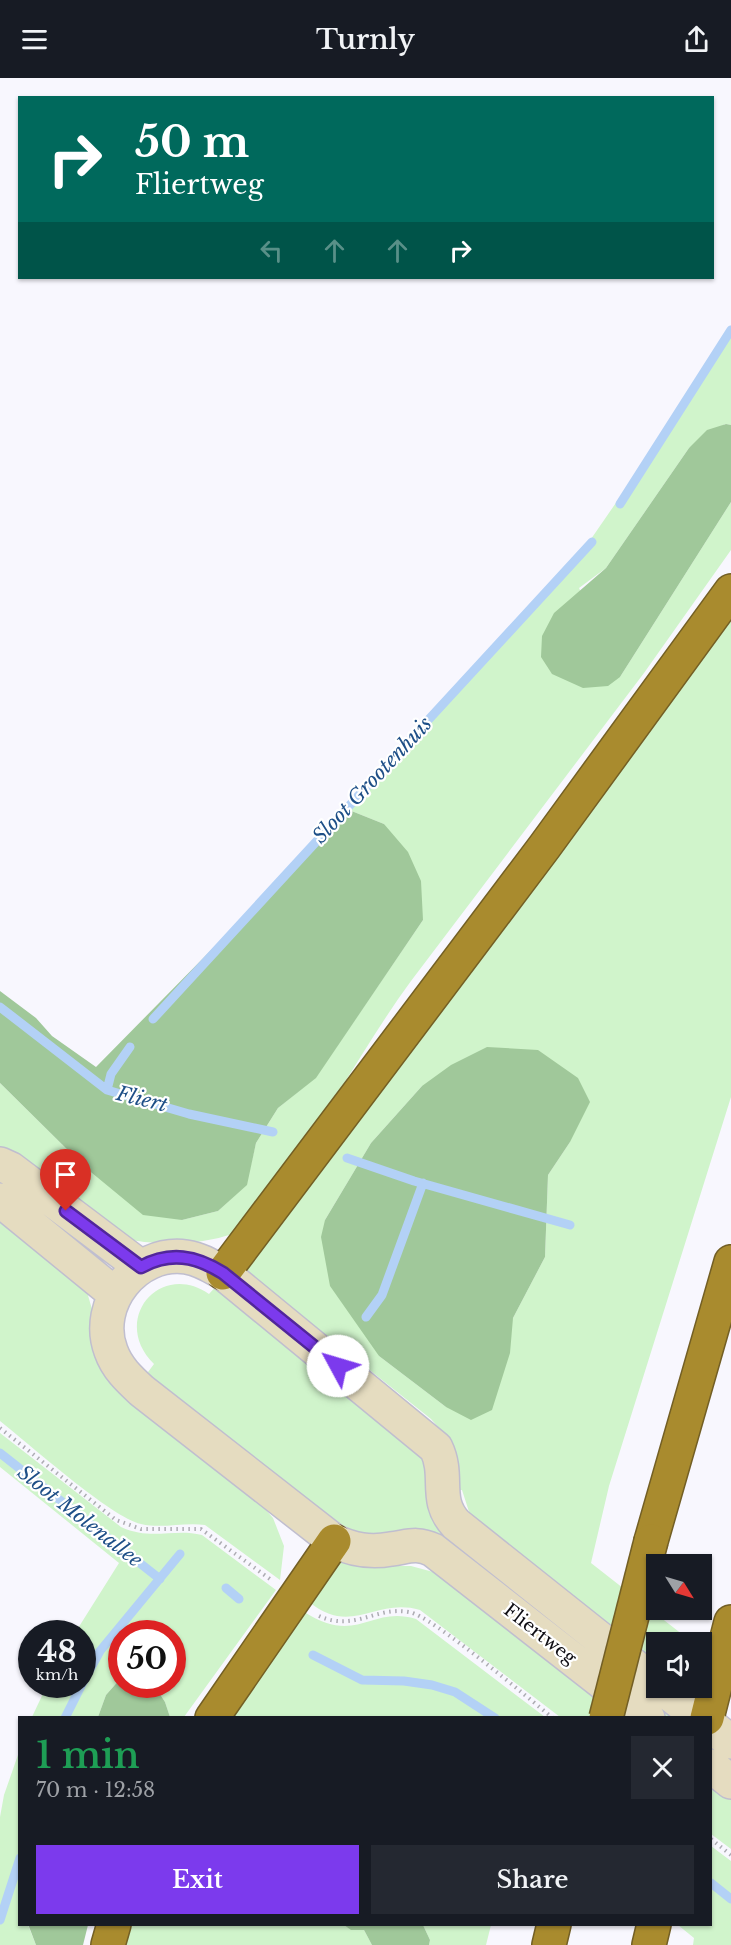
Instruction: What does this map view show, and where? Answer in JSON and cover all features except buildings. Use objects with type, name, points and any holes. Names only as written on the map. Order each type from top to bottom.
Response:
[{"type":"highway","points":[[223,1273],[545,846],[731,591]]},
{"type":"highway","points":[[607,1716],[651,1541],[731,1262]]},
{"type":"highway","points":[[213,1716],[334,1541]]},
{"type":"highway","points":[[708,1716],[731,1622]]},
{"type":"highway","points":[[108,1945],[113,1926]]},
{"type":"highway","points":[[549,1945],[554,1926]]},
{"type":"highway","points":[[649,1945],[654,1926]]},
{"type":"main road","points":[[0,1164],[11,1169],[141,1267]]},
{"type":"main road","points":[[0,1200],[115,1294]]},
{"type":"main road","points":[[223,1273],[206,1262],[185,1257],[156,1259],[141,1267],[126,1278],[115,1294],[107,1320],[110,1350],[119,1368],[142,1391],[334,1541]]},
{"type":"main road","name":"Fliertweg","points":[[223,1273],[436,1448],[444,1474],[442,1502],[447,1515],[456,1524],[646,1675]]},
{"type":"main road","name":"Fliertweg","points":[[334,1541],[352,1549],[393,1549],[410,1544],[421,1545],[433,1550],[645,1716]]},
{"type":"main road","points":[[675,1698],[697,1716]]},
{"type":"main road","points":[[712,1727],[731,1742]]},
{"type":"main road","points":[[712,1768],[731,1782]]},
{"type":"path","points":[[712,1840],[731,1855]]},
{"type":"green space","points":[[731,336],[731,425],[725,424],[689,448],[606,568],[579,588],[620,677],[731,502],[731,550],[644,673],[411,981],[300,1153],[252,1220],[237,1232],[208,1240],[159,1243],[132,1240],[0,1151],[0,1083],[86,1168],[182,1220],[218,1211],[246,1185],[256,1143],[278,1108],[316,1077],[423,920],[384,824],[349,810],[486,660],[591,539]]},
{"type":"green space","points":[[726,424],[731,425],[731,502],[620,677],[608,686],[583,688],[552,674],[541,657],[542,636],[554,613],[606,568],[689,448],[707,430]]},
{"type":"green space","points":[[731,612],[731,1097],[609,1486],[591,1563],[646,1606],[646,1620],[664,1620],[679,1632],[646,1632],[646,1665],[471,1518],[462,1490],[459,1490],[452,1451],[444,1435],[431,1419],[243,1269]],"holes":[[[422,1086],[570,1142],[548,1175],[545,1257],[513,1318],[446,1407],[379,1356],[325,1220],[371,1143]]]},
{"type":"green space","points":[[349,810],[384,824],[408,852],[421,881],[423,920],[316,1078],[278,1108],[256,1143],[247,1185],[218,1211],[182,1220],[143,1215],[86,1168],[0,1083],[0,991],[36,1018],[52,1036],[96,1067]]},
{"type":"green space","points":[[487,1047],[538,1050],[578,1078],[590,1102],[570,1142],[548,1175],[545,1257],[513,1318],[510,1353],[492,1410],[471,1420],[446,1407],[379,1356],[330,1286],[321,1237],[325,1220],[371,1143],[422,1086],[451,1065]]},
{"type":"green space","points":[[0,1209],[87,1292],[94,1316],[273,1518],[284,1546],[280,1580],[205,1525],[149,1525],[128,1519],[91,1495],[0,1421]]},
{"type":"green space","points":[[219,1283],[420,1443],[433,1489],[646,1682],[646,1698],[663,1698],[683,1716],[662,1716],[422,1530],[409,1531],[392,1538],[353,1536],[145,1376],[154,1364],[142,1347],[137,1330],[139,1314],[146,1300],[158,1290],[173,1285],[190,1285],[209,1294]]},
{"type":"green space","points":[[0,1433],[121,1527],[153,1534],[202,1535],[276,1590],[185,1716],[170,1716],[162,1698],[186,1698],[186,1620],[108,1620],[108,1693],[98,1716],[32,1716],[41,1698],[96,1698],[96,1620],[83,1620],[119,1563],[0,1467]]},
{"type":"green space","points":[[339,1560],[383,1566],[411,1566],[437,1573],[632,1716],[559,1716],[420,1610],[404,1607],[390,1608],[351,1616],[338,1616],[324,1612],[309,1602]]},
{"type":"green space","points":[[303,1611],[321,1621],[350,1626],[387,1617],[400,1616],[416,1619],[544,1716],[228,1716]]},
{"type":"green space","points":[[108,1693],[108,1698],[162,1698],[170,1716],[98,1716]]},
{"type":"green space","points":[[18,1755],[18,1926],[28,1926],[36,1945],[0,1945],[0,1817],[4,1795]]},
{"type":"green space","points":[[712,1780],[731,1795],[731,1849],[712,1835]]},
{"type":"green space","points":[[712,1847],[731,1861],[731,1945],[693,1945],[694,1938],[679,1926],[712,1926]]},
{"type":"green space","points":[[29,1926],[88,1926],[83,1945],[36,1945]]},
{"type":"green space","points":[[127,1926],[346,1926],[352,1930],[364,1930],[372,1945],[122,1945]]},
{"type":"green space","points":[[345,1926],[423,1926],[430,1940],[429,1945],[372,1945],[364,1930],[351,1930]]},
{"type":"green space","points":[[423,1926],[491,1926],[486,1945],[429,1945],[430,1940]]},
{"type":"waterway","name":"Sloot Grootenhuis","points":[[620,504],[731,330]]},
{"type":"waterway","name":"Sloot Grootenhuis","points":[[153,1019],[592,542]]},
{"type":"waterway","name":"Fliert","points":[[0,1007],[107,1090],[189,1114],[273,1132]]},
{"type":"waterway","name":"Sloot Grootenhuis","points":[[107,1090],[111,1074],[130,1047]]},
{"type":"waterway","name":"Fliert","points":[[347,1158],[414,1181],[570,1225]]},
{"type":"waterway","points":[[366,1317],[382,1295],[423,1183]]},
{"type":"waterway","name":"Sloot Molenallee","points":[[0,1453],[160,1579]]},
{"type":"waterway","points":[[96,1658],[180,1554]]},
{"type":"waterway","points":[[226,1588],[239,1599]]},
{"type":"waterway","points":[[313,1655],[362,1680],[404,1681],[432,1685],[455,1692],[492,1716]]},
{"type":"waterway","points":[[66,1716],[75,1698]]},
{"type":"waterway","points":[[0,1920],[18,1864]]},
{"type":"waterway","points":[[712,1884],[731,1899]]},
{"type":"route","points":[[66,1211],[141,1267],[156,1259],[168,1257],[185,1257],[206,1262],[223,1273],[338,1366]]}]
